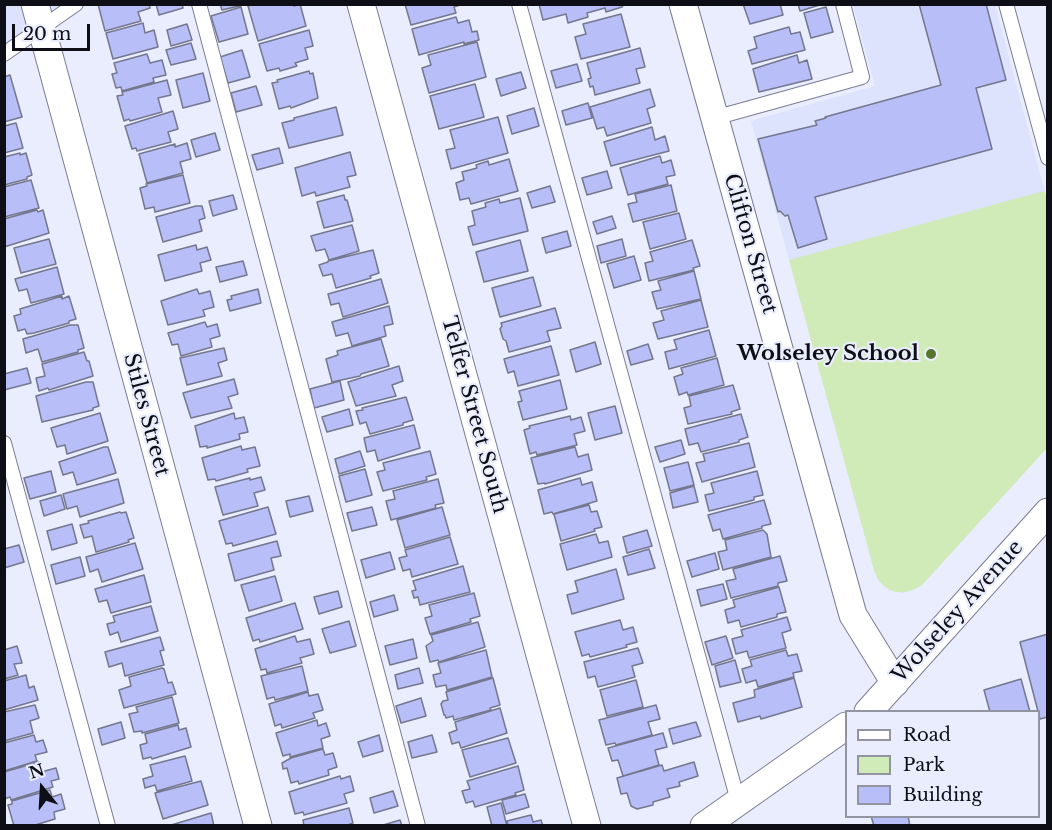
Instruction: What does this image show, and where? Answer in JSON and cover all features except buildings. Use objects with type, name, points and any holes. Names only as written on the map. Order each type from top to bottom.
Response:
[{"type":"street","name":"Telfer Street South","points":[[361,4],[587,825]]},
{"type":"street","name":"Clifton Street","points":[[683,4],[854,615],[895,683]]},
{"type":"street","name":"Stiles Street","points":[[38,17],[258,825]]},
{"type":"street","name":"Wolseley Avenue","points":[[869,710],[1047,512]]},
{"type":"street","points":[[704,825],[845,727]]},
{"type":"lane","points":[[4,54],[38,17],[76,4]]},
{"type":"lane","points":[[199,4],[418,825]]},
{"type":"lane","points":[[519,4],[738,801]]},
{"type":"lane","points":[[714,118],[862,76],[843,4]]},
{"type":"lane","points":[[1006,4],[1047,158]]},
{"type":"lane","points":[[4,443],[108,825]]},
{"type":"shaded area","points":[[5,5],[74,5],[5,53]]},
{"type":"shaded area","name":"Wolseley School","points":[[853,5],[995,5],[1047,200],[1047,448],[922,585],[902,593],[889,590],[878,580],[870,555],[751,121],[875,86]]},
{"type":"green space","points":[[1044,191],[1048,200],[1047,448],[922,585],[904,592],[887,589],[882,585],[873,568],[789,260]]},
{"type":"place","name":"Wolseley School","points":[[931,354]]}]
